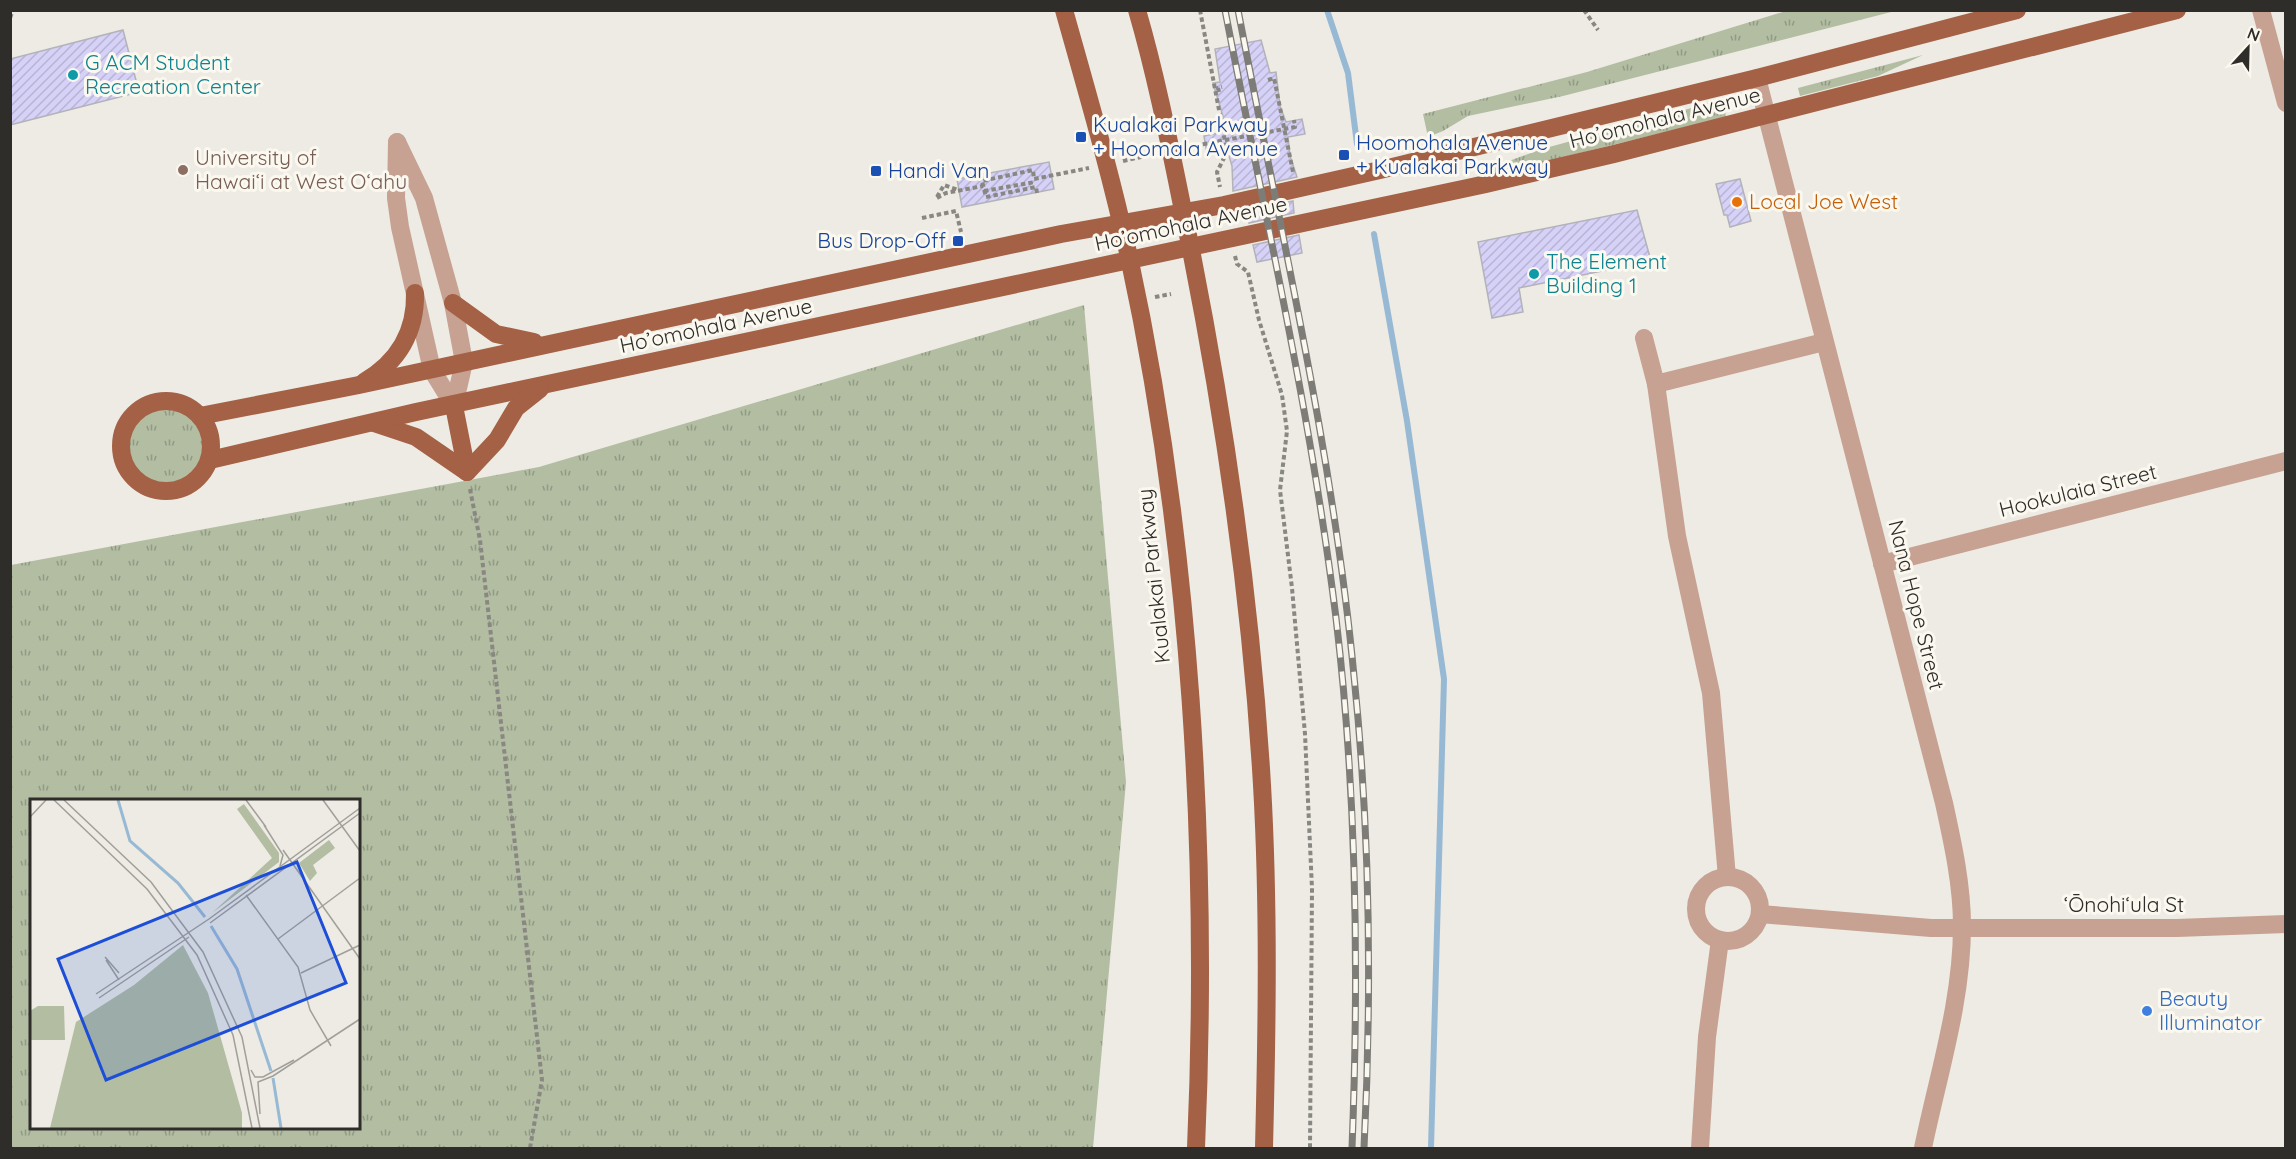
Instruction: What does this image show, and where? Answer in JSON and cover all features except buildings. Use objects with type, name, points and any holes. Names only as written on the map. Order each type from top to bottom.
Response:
[{"type":"main road","name":"Kualakai Parkway","points":[[1064,10],[1129,259],[1172,516],[1185,651],[1198,870],[1200,1007],[1196,1149]]},
{"type":"main road","points":[[1137,10],[1183,212],[1225,438],[1255,680],[1262,788],[1266,928],[1267,1026],[1264,1149]]},
{"type":"main road","name":"Ho’omohala Avenue","points":[[200,416],[359,386],[1380,170],[1757,78],[2017,10]]},
{"type":"main road","name":"Ho’omohala Avenue","points":[[210,460],[1129,259],[1486,184],[2177,10]]},
{"type":"main road","points":[[359,386],[388,364],[403,346],[413,323],[414,293]]},
{"type":"main road","points":[[453,303],[496,334],[516,340],[550,344]]},
{"type":"main road","points":[[467,472],[497,440],[516,408],[547,385]]},
{"type":"main road","points":[[157,401],[173,401],[188,406],[200,416],[208,429],[212,444],[210,460],[203,473],[192,483],[179,490],[164,492],[150,489],[137,481],[127,470],[121,457],[120,442],[131,416],[143,406],[157,401]]},
{"type":"main road","points":[[454,406],[467,472]]},
{"type":"main road","points":[[371,423],[416,437],[467,472]]},
{"type":"street","points":[[2261,10],[2286,103]]},
{"type":"street","name":"Nana Hope Street","points":[[1757,78],[1953,840],[1962,927],[1952,1018],[1923,1149]]},
{"type":"street","points":[[397,142],[424,198],[453,303],[464,362],[454,406],[432,370],[414,293],[396,198],[397,142]]},
{"type":"street","points":[[1644,338],[1656,384],[1677,536],[1711,693],[1727,877]]},
{"type":"street","points":[[1656,384],[1824,342]]},
{"type":"street","name":"Hookulaia Street","points":[[1882,564],[2286,461]]},
{"type":"street","points":[[1727,877],[1748,884],[1760,903],[1760,914],[1749,933],[1739,939],[1720,940],[1703,930],[1695,911],[1696,901],[1706,884],[1727,877]]},
{"type":"street","name":"‘Ōnohi‘ula St","points":[[1760,914],[1931,928],[2177,928],[2286,924]]},
{"type":"street","points":[[1700,1149],[1707,1037],[1720,940]]},
{"type":"path","points":[[10,18],[13,10]]},
{"type":"path","points":[[1200,10],[1227,152],[1217,172]]},
{"type":"path","points":[[1584,10],[1598,30]]},
{"type":"path","points":[[1268,80],[1274,78],[1294,182]]},
{"type":"path","points":[[1222,87],[1218,87],[1227,140]]},
{"type":"path","points":[[1278,128],[1293,125],[1294,120]]},
{"type":"path","points":[[1215,142],[1214,134],[1216,140],[1232,137]]},
{"type":"path","points":[[1033,170],[1035,180],[1037,193],[1036,187],[986,197],[982,181],[1033,170]]},
{"type":"path","points":[[984,191],[1052,176]]},
{"type":"path","points":[[959,190],[944,185],[937,198],[959,190],[983,186]]},
{"type":"path","points":[[922,218],[956,211],[961,232]]},
{"type":"path","points":[[1237,264],[1248,272],[1259,320],[1281,395],[1287,431],[1280,490],[1292,588],[1305,734],[1312,889],[1310,1149]]},
{"type":"path","points":[[1155,297],[1171,294]]},
{"type":"path","points":[[467,472],[480,540],[542,1080],[531,1149]]},
{"type":"green space","points":[[1789,10],[1895,11],[1563,96],[1468,116],[1428,137],[1423,114],[1587,72]]},
{"type":"green space","points":[[1923,55],[1878,76],[1800,96],[1798,88]]},
{"type":"green space","points":[[1717,101],[1724,104],[1726,117],[1487,176],[1484,170],[1542,149]]},
{"type":"green space","points":[[1084,305],[1126,782],[1093,1148],[11,1148],[11,565],[539,467]]},
{"type":"green space","points":[[166,408],[181,411],[193,419],[201,431],[204,446],[201,461],[193,473],[181,481],[166,484],[151,481],[139,473],[131,461],[128,446],[131,431],[139,419],[151,411]]},
{"type":"waterway","points":[[1327,10],[1348,73],[1357,144]]},
{"type":"waterway","points":[[1374,234],[1407,421],[1444,679],[1431,1148]]},
{"type":"railway","points":[[1225,10],[1314,465],[1336,618],[1348,750],[1356,949],[1352,1148]]},
{"type":"railway","points":[[1238,10],[1304,342],[1345,592],[1359,735],[1366,853],[1369,971],[1364,1148]]},
{"type":"place","name":"G ACM Student Recreation Center","points":[[73,75]]},
{"type":"place","name":"Kualakai Parkway + Hoomala Avenue","points":[[1081,137]]},
{"type":"place","name":"Hoomohala Avenue + Kualakai Parkway","points":[[1344,155]]},
{"type":"place","name":"University of Hawaiʻi at West Oʻahu","points":[[183,170]]},
{"type":"place","name":"Handi Van","points":[[876,171]]},
{"type":"place","name":"Local Joe West","points":[[1737,202]]},
{"type":"place","name":"Bus Drop-Off","points":[[958,241]]},
{"type":"place","name":"The Element Building 1","points":[[1534,274]]},
{"type":"place","name":"Beauty Illuminator","points":[[2147,1011]]}]
